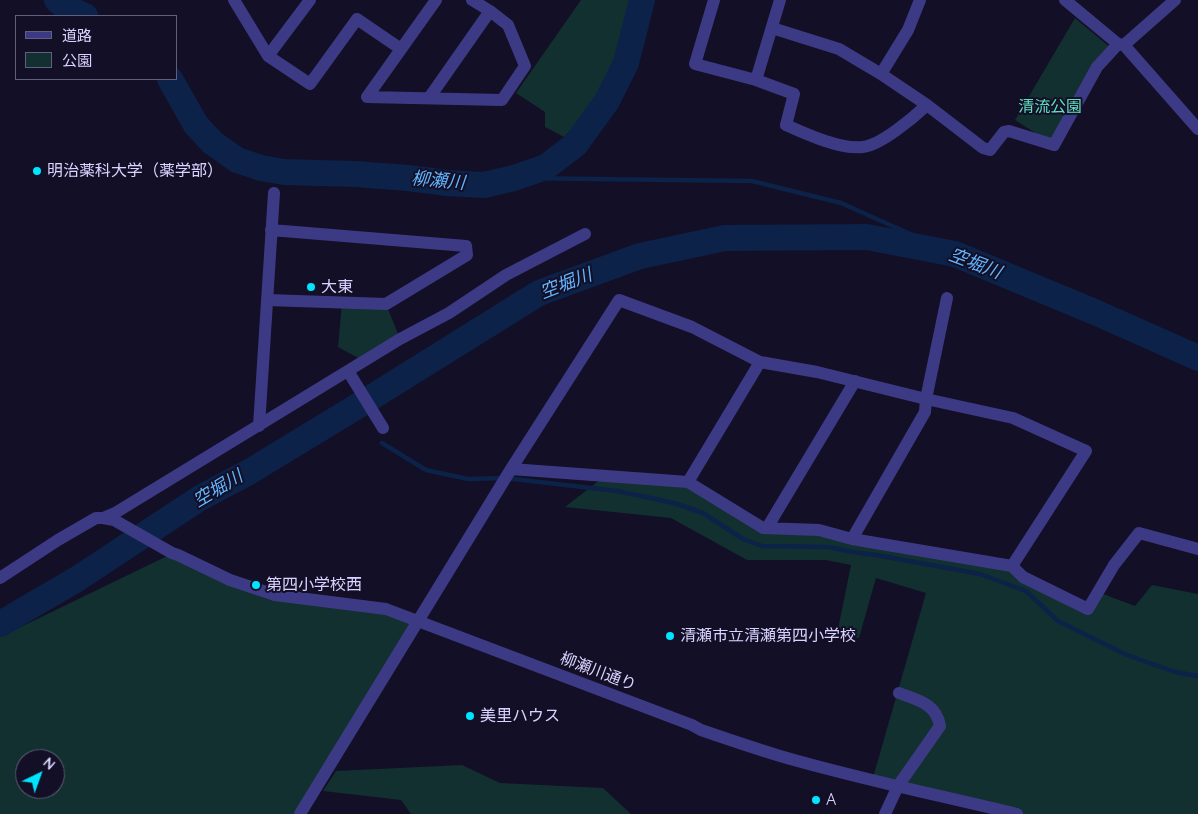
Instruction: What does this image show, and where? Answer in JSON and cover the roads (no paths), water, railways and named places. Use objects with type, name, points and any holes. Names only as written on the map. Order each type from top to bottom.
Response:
[{"type":"street","points":[[234,0],[268,56],[310,84],[357,19],[401,49]]},
{"type":"street","points":[[268,56],[310,0]]},
{"type":"street","points":[[436,0],[367,97],[502,100],[525,66],[508,25],[472,0]]},
{"type":"street","points":[[714,0],[695,64],[756,80],[794,94],[786,125],[820,139],[848,146],[862,147],[887,137],[927,105]]},
{"type":"street","points":[[756,80],[780,0]]},
{"type":"street","points":[[881,74],[908,30],[920,0]]},
{"type":"street","points":[[1065,0],[1121,45],[1198,129]]},
{"type":"street","points":[[772,28],[839,49],[881,74],[927,105],[983,148],[990,150],[1004,132],[1008,130],[1054,145],[1097,67],[1175,0]]},
{"type":"street","points":[[429,98],[490,11]]},
{"type":"street","points":[[259,426],[274,193]]},
{"type":"street","points":[[267,300],[386,304],[467,255],[466,246],[271,230]]},
{"type":"street","points":[[0,578],[96,518],[108,519],[400,339],[449,313],[506,274],[586,234]]},
{"type":"street","points":[[852,538],[925,412],[947,298]]},
{"type":"street","points":[[300,814],[509,471],[619,300],[692,327],[760,362],[817,372],[1013,418],[1086,451],[1012,566]]},
{"type":"street","points":[[688,482],[760,362]]},
{"type":"street","points":[[349,372],[383,428]]},
{"type":"street","points":[[767,528],[855,381]]},
{"type":"street","points":[[509,471],[688,482],[763,528],[820,530],[852,538],[1012,566],[1023,577],[1088,609],[1114,565],[1139,533],[1198,549]]},
{"type":"street","name":"柳瀬川通り","points":[[108,519],[172,553],[230,580],[275,595],[386,608],[418,622],[710,733],[780,756],[872,781],[1018,814]]},
{"type":"street","points":[[885,814],[898,786],[940,726],[939,717],[929,705],[898,693]]},
{"type":"waterway","name":"柳瀬川","points":[[57,0],[69,9],[83,15]]},
{"type":"waterway","name":"柳瀬川","points":[[171,80],[196,125],[213,143],[237,160],[261,168],[284,172],[355,174],[484,185],[514,178],[546,167],[576,144],[607,101],[626,63],[642,0]]},
{"type":"waterway","points":[[514,178],[752,181],[841,203],[955,254]]},
{"type":"waterway","name":"空堀川","points":[[0,624],[77,579],[200,498],[249,472],[539,293],[640,256],[725,238],[867,237],[955,254],[1097,313],[1198,358]]},
{"type":"waterway","points":[[382,443],[426,470],[468,479],[505,478],[617,491],[674,503],[703,513],[743,539],[762,546],[829,547],[980,574],[1026,591],[1058,621],[1127,655],[1175,672],[1198,676]]},
{"type":"place","name":"明治薬科大学（薬学部）","points":[[37,171]]},
{"type":"place","name":"大東","points":[[311,287]]},
{"type":"place","name":"第四小学校西","points":[[256,585]]},
{"type":"place","name":"清瀬市立清瀬第四小学校","points":[[670,636]]},
{"type":"place","name":"美里ハウス","points":[[470,716]]},
{"type":"place","name":"A","points":[[816,800]]},
{"type":"park label","name":"清流公園","points":[[1050,107]]}]
